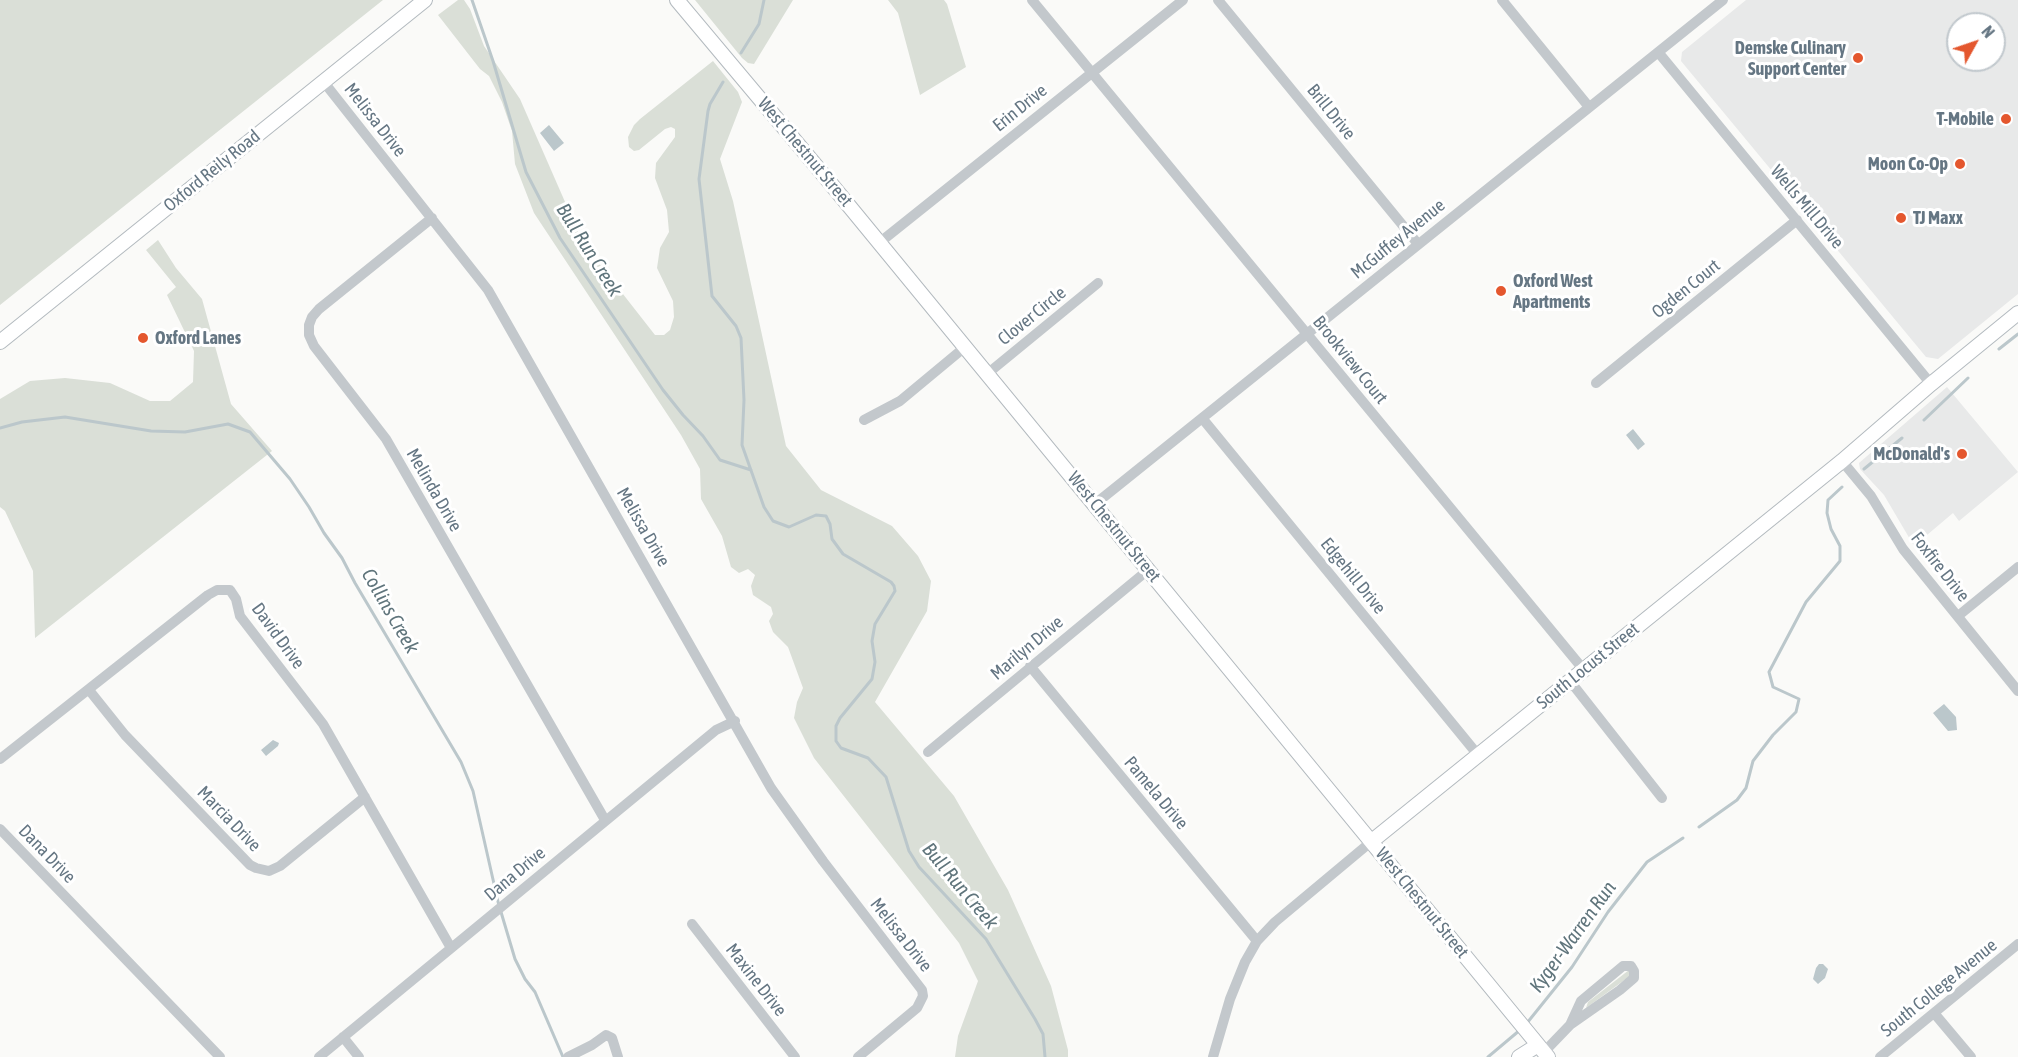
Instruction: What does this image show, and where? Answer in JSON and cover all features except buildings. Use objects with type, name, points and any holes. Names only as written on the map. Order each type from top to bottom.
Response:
[{"type":"main road","name":"Oxford Reily Road","points":[[0,342],[425,0]]},
{"type":"main road","name":"West Chestnut Street","points":[[676,0],[725,56],[1095,504],[1543,1051]]},
{"type":"main road","name":"South Locust Street","points":[[1372,841],[1842,461],[2018,313]]},
{"type":"main road","points":[[1519,1057],[1543,1051]]},
{"type":"street","name":"Brookview Court","points":[[1032,0],[1583,669]]},
{"type":"street","name":"Erin Drive","points":[[879,243],[1183,0]]},
{"type":"street","name":"Brill Drive","points":[[1218,0],[1418,244]]},
{"type":"street","points":[[1502,0],[1589,107]]},
{"type":"street","name":"McGuffey Avenue","points":[[1095,504],[1723,0]]},
{"type":"street","name":"Wells Mill Drive","points":[[1658,52],[1931,384]]},
{"type":"street","name":"Melissa Drive","points":[[323,81],[488,290],[775,793],[823,861],[917,984],[923,996],[917,1008],[858,1057]]},
{"type":"street","name":"Melinda Drive","points":[[432,218],[319,309],[312,316],[309,335],[314,345],[386,439],[605,820]]},
{"type":"street","name":"Ogden Court","points":[[1596,383],[1797,220]]},
{"type":"street","name":"Clover Circle","points":[[987,375],[1098,283]]},
{"type":"street","points":[[864,420],[900,401],[965,347]]},
{"type":"street","name":"Edgehill Drive","points":[[1202,418],[1478,755]]},
{"type":"street","name":"Foxfire Drive","points":[[1842,461],[1871,496],[1904,549],[2018,691]]},
{"type":"street","points":[[1958,616],[2018,567]]},
{"type":"street","name":"Marilyn Drive","points":[[928,752],[1148,570]]},
{"type":"street","name":"David Drive","points":[[0,759],[208,595],[217,590],[230,590],[236,599],[240,616],[323,724],[451,948]]},
{"type":"street","name":"Pamela Drive","points":[[1030,666],[1257,941]]},
{"type":"street","points":[[1570,681],[1662,798]]},
{"type":"street","name":"Marcia Drive","points":[[88,690],[125,735],[250,865],[256,868],[269,871],[280,866],[365,797]]},
{"type":"street","name":"Dana Drive","points":[[319,1057],[716,730],[735,721]]},
{"type":"street","name":"Dana Drive","points":[[0,829],[220,1057]]},
{"type":"street","name":"South Locust Street","points":[[1214,1057],[1230,999],[1245,962],[1257,941],[1275,922],[1372,841]]},
{"type":"street","name":"Maxine Drive","points":[[692,924],[795,1057]]},
{"type":"street","name":"South College Avenue","points":[[1880,1057],[2018,944]]},
{"type":"street","points":[[1543,1051],[1570,1025],[1634,978],[1631,966],[1623,966],[1581,1001],[1570,1025]]},
{"type":"street","points":[[1934,1013],[1971,1057]]},
{"type":"street","points":[[569,1057],[606,1035],[612,1038],[618,1057]]},
{"type":"street","points":[[343,1037],[359,1057]]},
{"type":"shaded area","points":[[0,0],[383,0],[0,305]]},
{"type":"shaded area","points":[[458,0],[464,0],[470,9],[484,46],[520,99],[583,243],[655,335],[664,335],[670,330],[674,317],[673,301],[657,268],[660,248],[669,232],[667,210],[655,178],[656,163],[675,137],[675,129],[671,127],[665,129],[639,150],[634,151],[629,147],[628,137],[640,119],[713,61],[738,92],[742,102],[720,159],[733,201],[786,446],[821,490],[892,526],[918,556],[931,581],[927,611],[875,702],[954,796],[1008,890],[1051,986],[1068,1057],[955,1057],[958,1036],[978,981],[959,943],[814,758],[794,718],[803,688],[788,647],[773,632],[769,621],[773,614],[771,607],[753,595],[751,586],[755,575],[748,569],[739,573],[731,567],[722,536],[701,499],[700,469],[681,435],[534,213],[515,164],[512,131],[502,102],[489,76],[480,69],[438,15]]},
{"type":"shaded area","points":[[695,0],[793,0],[754,64],[742,58]]},
{"type":"shaded area","points":[[888,0],[944,0],[966,67],[920,95],[898,13]]},
{"type":"shaded area","points":[[1746,0],[2018,0],[2018,294],[1938,359],[1926,357],[1681,61],[1682,52]]},
{"type":"shaded area","points":[[549,125],[564,143],[554,151],[540,133]]},
{"type":"shaded area","points":[[158,240],[176,268],[202,299],[231,404],[272,451],[35,638],[33,571],[5,511],[0,507],[0,399],[30,381],[65,378],[110,383],[150,401],[170,401],[193,382],[194,351],[167,295],[176,287],[146,250]]},
{"type":"shaded area","points":[[1947,387],[2018,472],[1959,521],[1953,513],[1914,546],[1884,495],[1860,469],[1859,463]]},
{"type":"shaded area","points":[[1633,429],[1645,444],[1638,450],[1626,435]]},
{"type":"shaded area","points":[[1944,704],[1956,717],[1957,730],[1948,731],[1933,713]]},
{"type":"shaded area","points":[[273,740],[279,743],[278,746],[266,756],[261,750]]},
{"type":"shaded area","points":[[1819,964],[1823,964],[1828,969],[1825,978],[1818,984],[1813,979]]},
{"type":"shaded area","points":[[1629,970],[1630,976],[1586,1008],[1588,1002]]},
{"type":"waterway","name":"Bull Run Creek","points":[[472,0],[526,172],[560,238],[663,390],[703,436],[720,460],[751,470]]},
{"type":"waterway","name":"Bull Run Creek","points":[[741,53],[759,24],[764,0]]},
{"type":"waterway","name":"Bull Run Creek","points":[[723,82],[708,111],[699,179],[712,296],[736,326],[741,338],[744,400],[742,445],[764,507],[773,521],[789,527],[816,515],[826,516],[830,524],[832,539],[843,554],[891,582],[895,591],[875,624],[872,641],[875,662],[872,679],[840,718],[836,726],[836,741],[841,748],[868,758],[886,777],[909,851],[919,867],[986,939],[1043,1034],[1045,1057]]},
{"type":"waterway","name":"Kyger-Warren Run","points":[[1999,349],[2018,334]]},
{"type":"waterway","name":"Kyger-Warren Run","points":[[1924,420],[1968,378]]},
{"type":"waterway","name":"Collins Creek","points":[[0,428],[22,422],[65,417],[151,431],[185,432],[228,424],[250,432],[290,479],[342,558],[461,762],[473,791],[499,906]]},
{"type":"waterway","name":"Kyger-Warren Run","points":[[1864,469],[1902,438]]},
{"type":"waterway","name":"Kyger-Warren Run","points":[[1699,827],[1737,800],[1746,788],[1753,761],[1773,735],[1796,712],[1799,699],[1773,687],[1769,672],[1806,602],[1840,561],[1840,546],[1831,529],[1827,513],[1828,500],[1842,487]]},
{"type":"waterway","name":"Kyger-Warren Run","points":[[1527,1023],[1572,967],[1608,912],[1647,862],[1683,838]]},
{"type":"waterway","name":"Collins Creek","points":[[501,912],[515,959],[525,979],[535,992],[563,1057]]},
{"type":"waterway","name":"Kyger-Warren Run","points":[[1488,1057],[1520,1030]]},
{"type":"place","name":"Demske Culinary Support Center","points":[[1858,58]]},
{"type":"place","name":"T-Mobile","points":[[2006,119]]},
{"type":"place","name":"Moon Co-Op","points":[[1960,164]]},
{"type":"place","name":"TJ Maxx","points":[[1901,218]]},
{"type":"place","name":"Oxford West Apartments","points":[[1501,291]]},
{"type":"place","name":"Oxford Lanes","points":[[143,338]]},
{"type":"place","name":"McDonald's","points":[[1962,454]]}]
